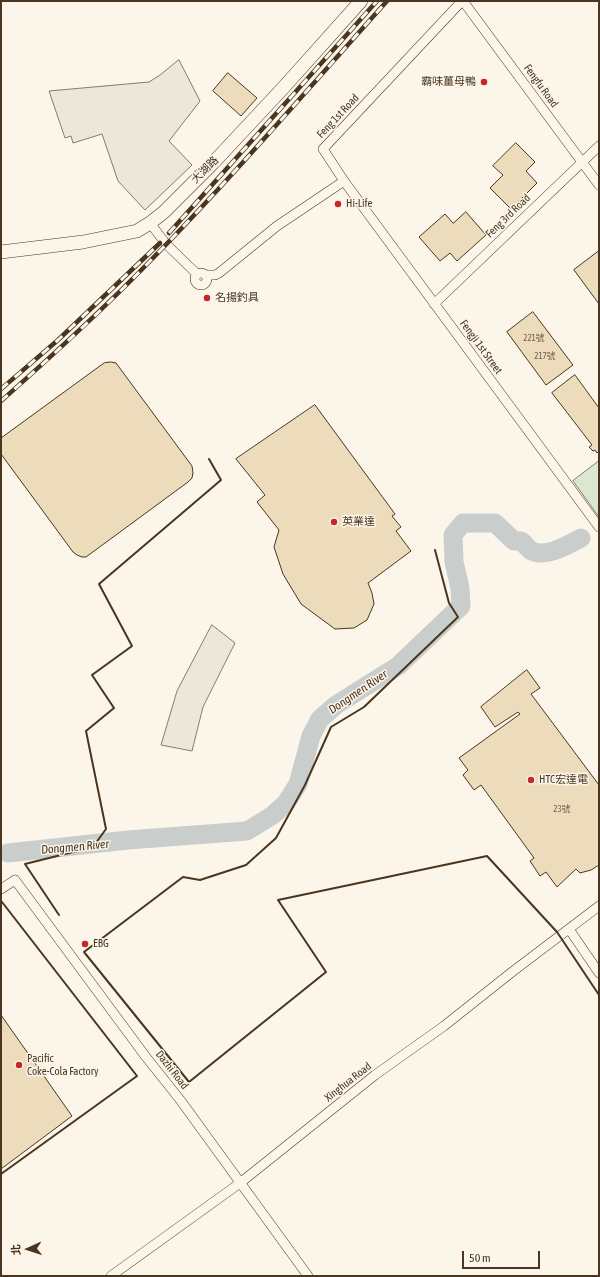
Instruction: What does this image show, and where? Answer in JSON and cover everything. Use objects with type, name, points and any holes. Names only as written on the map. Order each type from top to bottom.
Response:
[{"type":"street","name":"大湖路","points":[[1,252],[83,242],[137,231],[150,223],[164,212],[223,152],[361,1]]},
{"type":"street","name":"Fengfu Road","points":[[463,1],[599,185]]},
{"type":"street","name":"Feng 1st Road","points":[[344,181],[323,149],[463,1]]},
{"type":"street","name":"Feng 3rd Road","points":[[434,304],[599,146]]},
{"type":"street","points":[[150,223],[166,244],[201,275],[215,275],[277,226],[344,181]]},
{"type":"street","name":"Fengji 1st Street","points":[[344,181],[599,527]]},
{"type":"street","name":"Dazhi Road","points":[[1,889],[15,880],[146,1057],[181,1101],[308,1276]]},
{"type":"street","name":"Xinghua Road","points":[[111,1276],[240,1183],[375,1075],[444,1026],[599,906]]},
{"type":"street","points":[[569,929],[599,973]]},
{"type":"green space","points":[[599,461],[599,517],[573,481]]},
{"type":"shaded area","points":[[179,60],[200,101],[169,141],[192,165],[145,210],[118,181],[102,134],[73,143],[71,136],[65,138],[49,91],[149,82]]},
{"type":"shaded area","points":[[212,625],[235,643],[203,707],[192,751],[161,745],[177,691]]},
{"type":"building","points":[[228,73],[257,98],[241,116],[213,91]]},
{"type":"building","points":[[516,143],[535,162],[526,171],[537,183],[511,209],[490,188],[503,175],[493,166]]},
{"type":"building","points":[[466,212],[486,235],[457,261],[450,253],[440,261],[419,237],[445,214],[453,223]]},
{"type":"building","points":[[599,251],[599,304],[574,270]]},
{"type":"building","points":[[533,312],[573,365],[546,385],[507,332]]},
{"type":"building","points":[[104,363],[116,363],[192,466],[193,473],[192,478],[188,482],[86,557],[82,557],[73,552],[1,454],[1,438]]},
{"type":"building","points":[[575,375],[599,408],[599,451],[597,453],[589,447],[592,445],[552,393]]},
{"type":"building","name":"英業達","points":[[315,405],[395,514],[392,516],[401,527],[396,531],[411,551],[368,583],[374,604],[367,620],[354,628],[335,629],[301,604],[283,574],[274,547],[279,530],[257,502],[265,495],[236,459]]},
{"type":"building","name":"HTC宏達電","points":[[527,670],[540,688],[531,694],[599,785],[599,865],[591,870],[580,873],[576,869],[557,887],[546,872],[540,876],[530,861],[534,858],[481,785],[474,790],[463,775],[468,770],[459,758],[520,714],[518,712],[495,727],[481,707]]},
{"type":"building","name":"Pacific Coke-Cola Factory","points":[[1,1015],[72,1116],[1,1169]]},
{"type":"waterway","name":"Dongmen River","points":[[8,853],[128,840],[247,831],[273,815],[286,803],[298,784],[311,736],[320,719],[336,705],[398,666],[461,606],[460,588],[454,562],[453,535],[463,523],[495,523],[514,541],[521,541],[530,550],[542,553],[556,550],[581,538]]},
{"type":"railway","points":[[169,233],[377,1]]},
{"type":"railway","points":[[1,401],[116,295],[183,227],[387,1]]},
{"type":"railway","points":[[1,389],[58,340],[160,243]]},
{"type":"wall","points":[[59,915],[25,864],[93,847],[106,829],[86,731],[114,708],[92,675],[132,646],[99,584],[221,480],[209,459]]},
{"type":"wall","points":[[435,550],[449,603],[458,617],[364,707],[331,727],[305,785],[276,838],[246,865],[200,880],[183,877],[84,952],[189,1082],[326,972],[278,900],[487,856],[557,932],[599,995]]},
{"type":"wall","points":[[1,903],[2,902],[137,1076],[1,1174]]},
{"type":"place","name":"霸味薑母鴨","points":[[484,82]]},
{"type":"place","name":"Hi-Life","points":[[338,204]]},
{"type":"place","name":"名揚釣具","points":[[207,298]]},
{"type":"place","name":"英業達","points":[[334,522]]},
{"type":"place","name":"HTC宏達電","points":[[531,780]]},
{"type":"place","name":"EBG","points":[[85,944]]},
{"type":"place","name":"Pacific Coke-Cola Factory","points":[[19,1065]]}]
